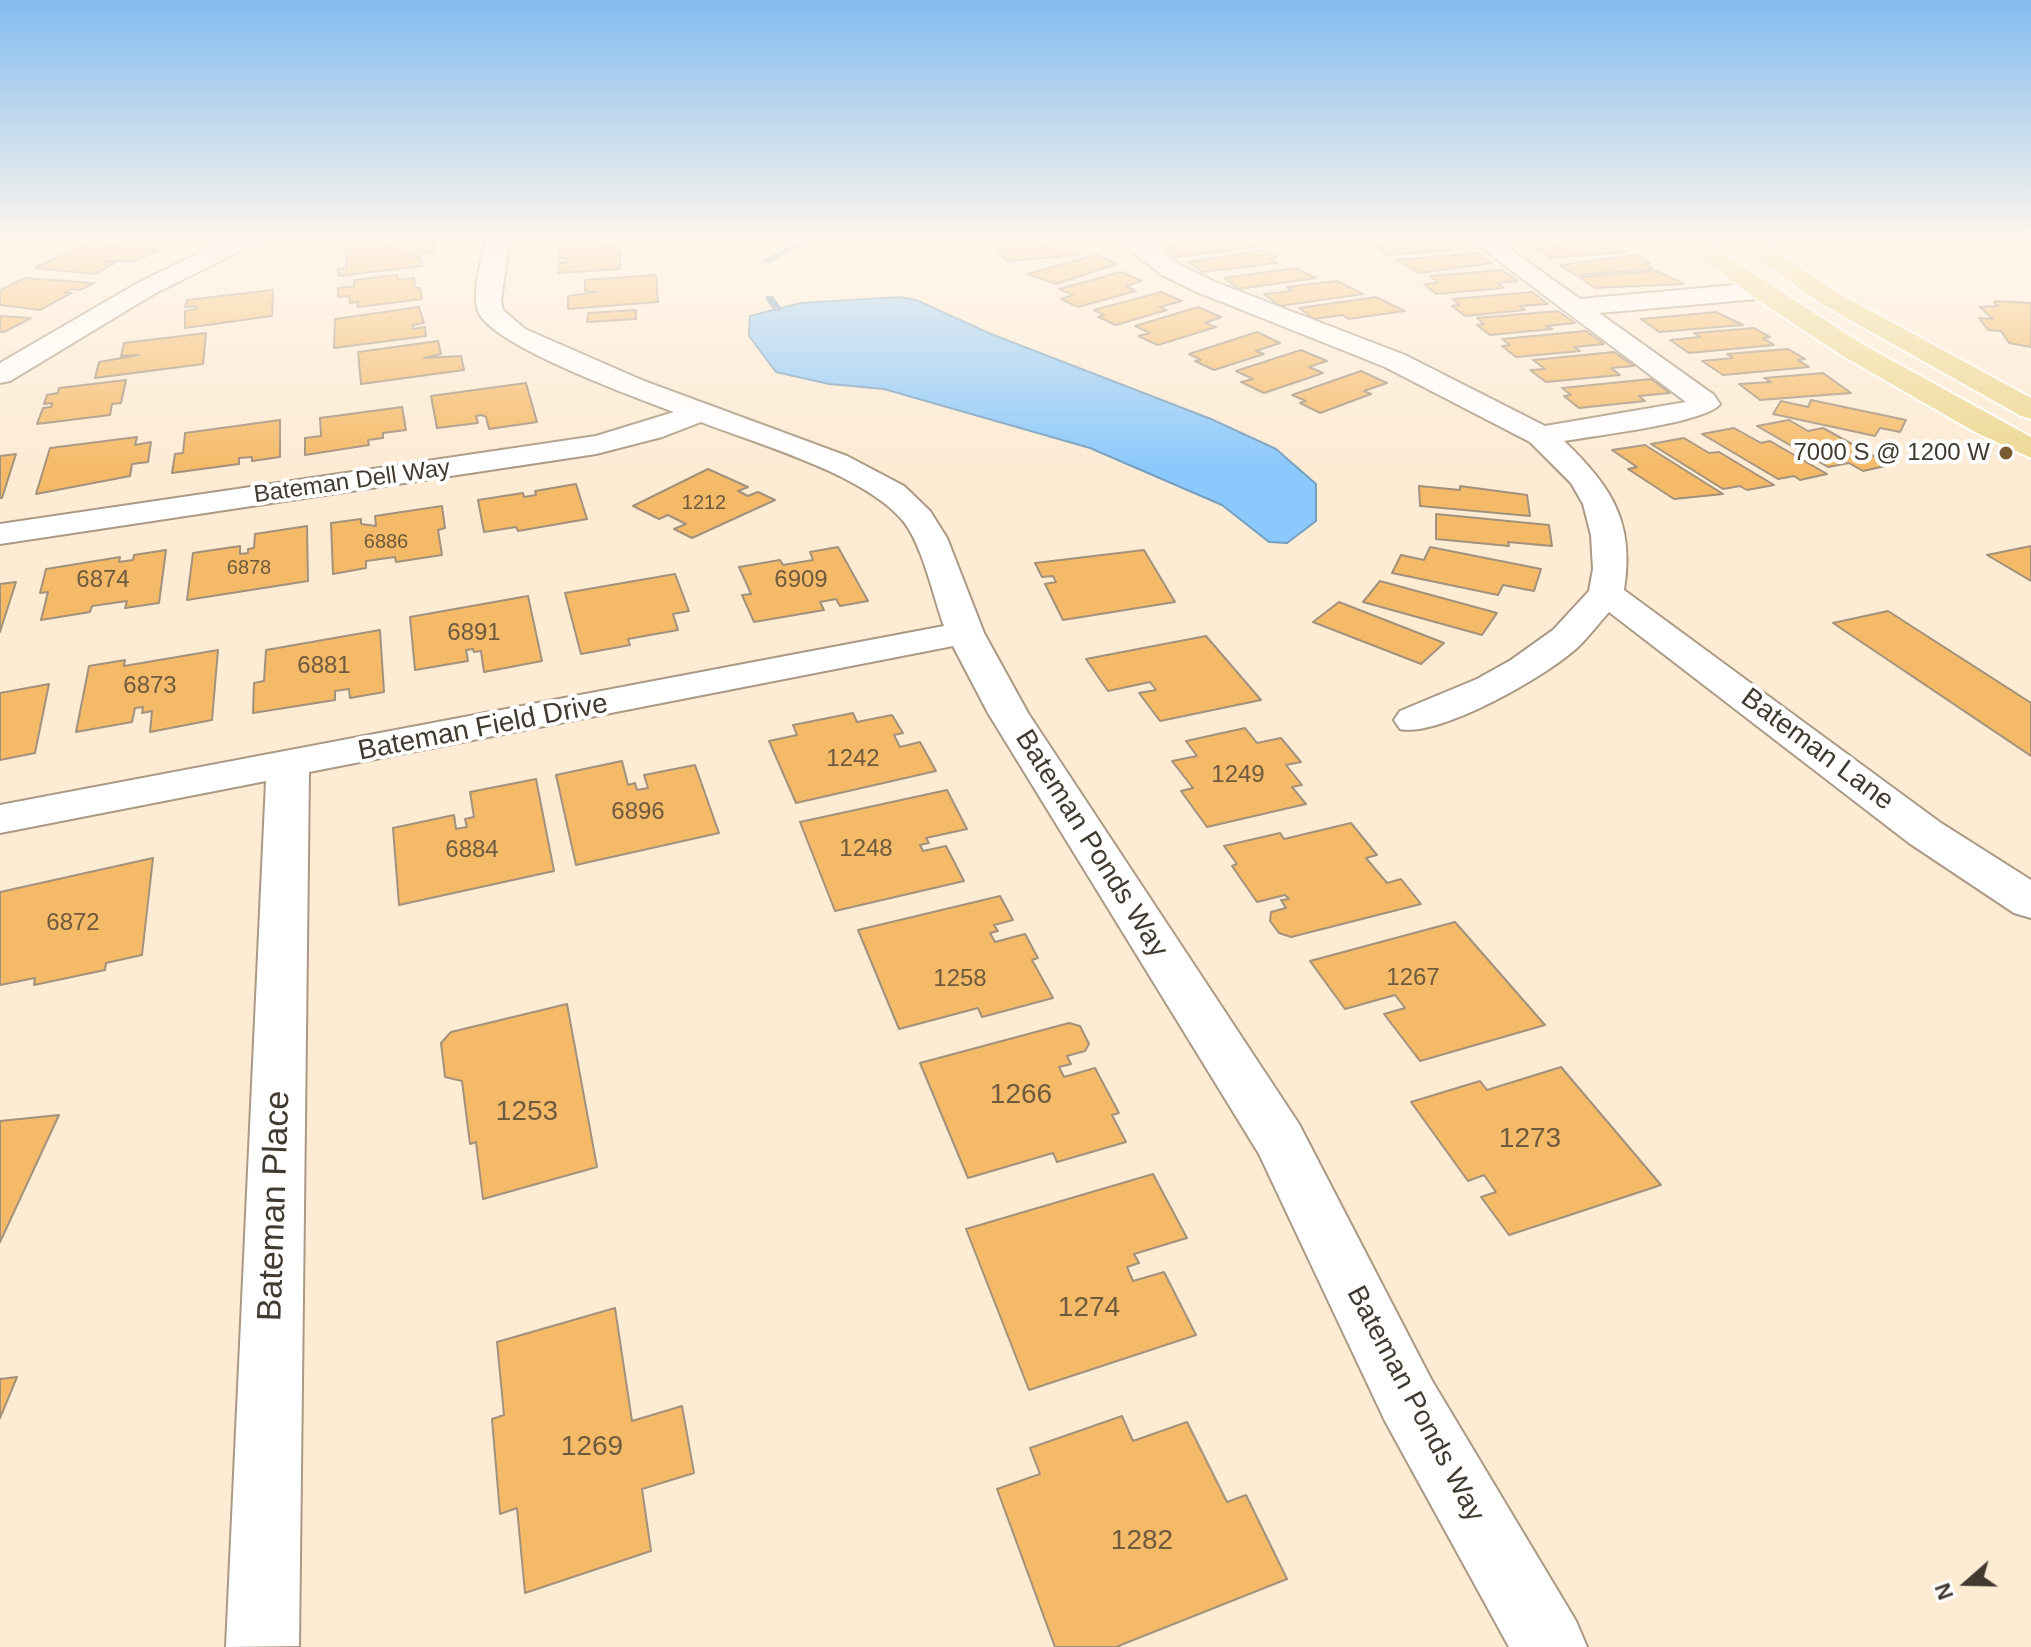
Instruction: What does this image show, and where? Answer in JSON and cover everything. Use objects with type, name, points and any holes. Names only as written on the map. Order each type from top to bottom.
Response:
[{"type":"main road","points":[[1795,314],[1898,376],[2031,449]]},
{"type":"main road","points":[[1858,314],[2031,410]]},
{"type":"street","points":[[0,375],[103,314]]},
{"type":"street","name":"Bateman Ponds Way","points":[[492,314],[501,324],[536,345],[699,413],[836,463],[867,477],[906,504],[930,538],[965,633],[1008,713],[1279,1139],[1312,1198],[1348,1279],[1409,1400],[1550,1647]]},
{"type":"street","points":[[1272,314],[1395,361],[1541,436],[1584,478],[1599,504],[1608,535],[1610,569],[1606,593],[1566,638],[1525,668],[1491,687],[1414,720]]},
{"type":"street","points":[[1541,436],[1692,410],[1705,404],[1701,396],[1586,314]]},
{"type":"street","name":"Bateman Dell Way","points":[[0,534],[596,445],[651,431],[699,413]]},
{"type":"street","name":"Bateman Lane","points":[[1606,593],[1925,833],[2031,902]]},
{"type":"street","name":"Bateman Field Drive","points":[[0,819],[288,766],[965,633]]},
{"type":"street","name":"Bateman Place","points":[[262,1646],[288,766]]},
{"type":"water","points":[[947,314],[1211,419],[1276,449],[1316,484],[1316,521],[1287,543],[1269,542],[1222,505],[1090,448],[884,389],[829,384],[776,372],[749,336],[750,316]]},
{"type":"building","points":[[185,314],[272,314],[272,316],[185,328]]},
{"type":"building","points":[[371,314],[421,314],[424,323],[413,325],[413,329],[425,327],[426,336],[334,348],[335,319]]},
{"type":"building","points":[[588,314],[636,314],[636,319],[587,322]]},
{"type":"building","points":[[1102,314],[1154,314],[1116,325],[1098,317],[1104,315]]},
{"type":"building","points":[[1175,314],[1214,314],[1221,317],[1205,323],[1216,327],[1158,345],[1138,336],[1150,333],[1135,326]]},
{"type":"building","points":[[1307,314],[1385,314],[1348,319],[1343,315],[1314,319]]},
{"type":"building","points":[[1562,314],[1575,323],[1546,326],[1552,329],[1490,335],[1477,325],[1484,324],[1477,318]]},
{"type":"building","points":[[1720,314],[1743,325],[1659,332],[1641,319]]},
{"type":"building","points":[[1987,314],[2031,314],[2031,347],[2009,343],[2001,331],[1988,330],[1979,318],[1993,319]]},
{"type":"building","points":[[0,316],[31,318],[0,332]]},
{"type":"building","points":[[1754,328],[1770,337],[1763,338],[1774,345],[1689,353],[1670,340],[1700,337],[1694,333]]},
{"type":"building","points":[[1586,331],[1604,344],[1574,347],[1580,351],[1516,357],[1502,346],[1510,345],[1502,339]]},
{"type":"building","points":[[1257,332],[1280,343],[1256,351],[1264,354],[1214,370],[1195,361],[1201,360],[1189,354]]},
{"type":"building","points":[[206,333],[203,364],[95,378],[99,362],[139,355],[121,356],[124,343]]},
{"type":"building","points":[[438,341],[441,354],[424,358],[461,356],[464,370],[361,384],[358,352]]},
{"type":"building","points":[[1788,349],[1805,359],[1798,360],[1809,367],[1723,375],[1702,361],[1733,358],[1727,354]]},
{"type":"building","points":[[1301,350],[1327,361],[1309,367],[1323,373],[1264,393],[1241,382],[1253,379],[1236,371]]},
{"type":"building","points":[[1614,352],[1634,366],[1611,368],[1620,375],[1546,382],[1530,370],[1545,369],[1533,360]]},
{"type":"building","points":[[1361,371],[1387,383],[1364,391],[1371,394],[1320,413],[1300,403],[1306,401],[1292,395]]},
{"type":"building","points":[[1823,373],[1851,393],[1760,400],[1739,384],[1771,382],[1764,378]]},
{"type":"building","points":[[1651,379],[1670,393],[1639,396],[1645,401],[1579,408],[1564,396],[1571,395],[1562,388]]},
{"type":"building","points":[[126,380],[121,403],[112,404],[110,415],[37,424],[43,408],[51,407],[52,403],[44,404],[47,395],[58,393],[59,388]]},
{"type":"building","points":[[526,383],[537,422],[489,429],[486,417],[482,415],[476,416],[478,423],[437,428],[431,396]]},
{"type":"building","points":[[1811,400],[1906,420],[1900,432],[1880,428],[1875,436],[1773,414],[1781,401],[1808,407]]},
{"type":"building","points":[[402,407],[406,430],[383,433],[383,438],[368,440],[369,445],[305,455],[305,438],[321,436],[320,418]]},
{"type":"building","points":[[280,420],[280,457],[252,461],[252,457],[239,458],[239,464],[172,473],[175,454],[183,453],[185,433]]},
{"type":"building","points":[[1789,420],[1808,431],[1823,428],[1890,465],[1863,471],[1849,463],[1828,467],[1757,426]]},
{"type":"building","points":[[1734,428],[1761,443],[1770,441],[1827,474],[1800,480],[1794,476],[1778,479],[1702,434]]},
{"type":"building","points":[[137,437],[135,445],[151,442],[148,462],[132,464],[130,476],[36,494],[50,448]]},
{"type":"building","points":[[1684,438],[1709,453],[1719,452],[1774,485],[1747,490],[1740,486],[1723,489],[1651,444]]},
{"type":"building","points":[[1645,445],[1723,494],[1674,499],[1628,469],[1637,467],[1612,450]]},
{"type":"building","points":[[16,454],[2,498],[0,498],[0,456]]},
{"type":"building","points":[[708,469],[748,487],[738,491],[748,496],[758,492],[775,500],[692,538],[674,529],[686,524],[668,515],[659,519],[633,506]]},
{"type":"building","points":[[576,484],[587,519],[518,531],[516,527],[484,532],[478,500],[523,493],[524,497],[536,495],[535,491]]},
{"type":"building","points":[[1419,486],[1460,490],[1460,486],[1527,495],[1530,516],[1420,506]]},
{"type":"building","points":[[442,506],[445,528],[438,530],[442,555],[396,562],[395,557],[366,561],[366,568],[333,574],[331,523],[361,519],[361,524],[376,526],[375,516]]},
{"type":"building","points":[[1436,514],[1549,525],[1552,546],[1508,542],[1509,546],[1436,539]]},
{"type":"building","points":[[307,526],[308,581],[187,600],[193,553],[240,546],[240,554],[248,553],[248,549],[254,548],[255,534]]},
{"type":"building","points":[[2031,546],[2031,581],[1987,555]]},
{"type":"building","points":[[838,547],[868,601],[840,606],[836,599],[820,602],[824,610],[754,622],[742,595],[751,594],[739,567],[780,560],[783,565],[813,560],[810,552]]},
{"type":"building","points":[[1430,547],[1541,569],[1534,591],[1503,585],[1498,595],[1392,573],[1401,555],[1424,560]]},
{"type":"building","points":[[166,550],[159,603],[125,608],[127,601],[92,606],[90,612],[41,620],[48,592],[40,593],[46,569],[120,557],[119,562],[133,560],[134,555]]},
{"type":"building","points":[[1144,550],[1175,602],[1063,620],[1045,584],[1056,582],[1053,576],[1042,577],[1035,563]]},
{"type":"building","points":[[675,574],[689,611],[673,614],[678,630],[628,639],[630,645],[581,654],[565,593]]},
{"type":"building","points":[[1380,581],[1497,613],[1482,635],[1363,602]]},
{"type":"building","points":[[16,582],[0,632],[0,584]]},
{"type":"building","points":[[528,596],[542,661],[484,672],[481,651],[474,652],[473,649],[466,650],[468,661],[415,670],[410,617]]},
{"type":"building","points":[[1339,602],[1444,643],[1421,664],[1313,622]]},
{"type":"building","points":[[1888,611],[2031,703],[2031,756],[1833,623]]},
{"type":"building","points":[[380,630],[384,692],[350,698],[349,689],[335,691],[335,700],[253,713],[254,683],[264,681],[266,650]]},
{"type":"building","points":[[1206,636],[1261,700],[1160,721],[1139,693],[1156,690],[1150,682],[1108,691],[1086,659]]},
{"type":"building","points":[[218,650],[212,720],[150,732],[152,711],[142,713],[143,707],[135,708],[132,722],[76,732],[89,666],[125,660],[124,666]]},
{"type":"building","points":[[49,684],[35,753],[0,760],[0,693]]},
{"type":"building","points":[[853,713],[857,722],[892,715],[903,733],[894,735],[900,747],[920,742],[936,771],[796,803],[769,741],[797,735],[793,725]]},
{"type":"building","points":[[1245,728],[1257,743],[1281,738],[1301,762],[1286,765],[1302,785],[1292,787],[1306,804],[1207,827],[1181,791],[1193,788],[1172,761],[1197,756],[1186,741]]},
{"type":"building","points":[[622,761],[628,785],[635,783],[637,790],[648,788],[644,775],[695,765],[719,833],[576,865],[556,775]]},
{"type":"building","points":[[536,779],[554,871],[399,905],[393,828],[454,815],[456,829],[467,827],[465,819],[474,817],[470,792]]},
{"type":"building","points":[[947,790],[967,829],[926,838],[929,843],[920,845],[923,851],[946,846],[964,881],[835,911],[800,822]]},
{"type":"building","points":[[1351,823],[1377,855],[1366,858],[1387,883],[1401,879],[1421,904],[1291,937],[1279,933],[1270,921],[1271,912],[1286,908],[1281,900],[1289,899],[1285,895],[1257,902],[1232,866],[1237,864],[1224,846],[1280,833],[1284,839]]},
{"type":"building","points":[[153,858],[142,955],[106,963],[105,970],[34,985],[35,978],[0,985],[0,892]]},
{"type":"building","points":[[1000,896],[1013,920],[994,925],[998,931],[990,933],[995,942],[1025,934],[1038,958],[1032,960],[1053,998],[982,1017],[978,1008],[899,1029],[858,930]]},
{"type":"building","points":[[1455,922],[1545,1025],[1420,1061],[1384,1014],[1405,1008],[1395,995],[1345,1009],[1310,961]]},
{"type":"building","points":[[567,1004],[597,1167],[483,1199],[476,1142],[470,1144],[462,1081],[445,1077],[441,1043],[451,1032]]},
{"type":"building","points":[[1069,1023],[1080,1026],[1089,1044],[1085,1051],[1067,1056],[1071,1064],[1059,1067],[1064,1077],[1095,1068],[1119,1113],[1112,1115],[1126,1142],[1057,1162],[1053,1153],[968,1178],[920,1063]]},
{"type":"building","points":[[1561,1067],[1661,1185],[1509,1235],[1481,1197],[1496,1192],[1484,1175],[1468,1181],[1411,1102],[1480,1081],[1487,1090]]},
{"type":"building","points":[[59,1115],[0,1242],[0,1121]]},
{"type":"building","points":[[1153,1174],[1187,1238],[1134,1254],[1139,1263],[1127,1267],[1133,1281],[1164,1272],[1196,1335],[1029,1390],[966,1229]]},
{"type":"building","points":[[615,1308],[632,1421],[682,1406],[694,1473],[642,1489],[651,1551],[525,1593],[517,1508],[500,1514],[492,1419],[504,1415],[497,1342]]},
{"type":"building","points":[[17,1377],[0,1418],[0,1379]]},
{"type":"building","points":[[1122,1416],[1133,1441],[1187,1422],[1227,1502],[1246,1495],[1287,1579],[1116,1647],[1055,1647],[997,1489],[1040,1474],[1030,1448]]},
{"type":"place","name":"7000 S @ 1200 W","points":[[2006,453]]}]
